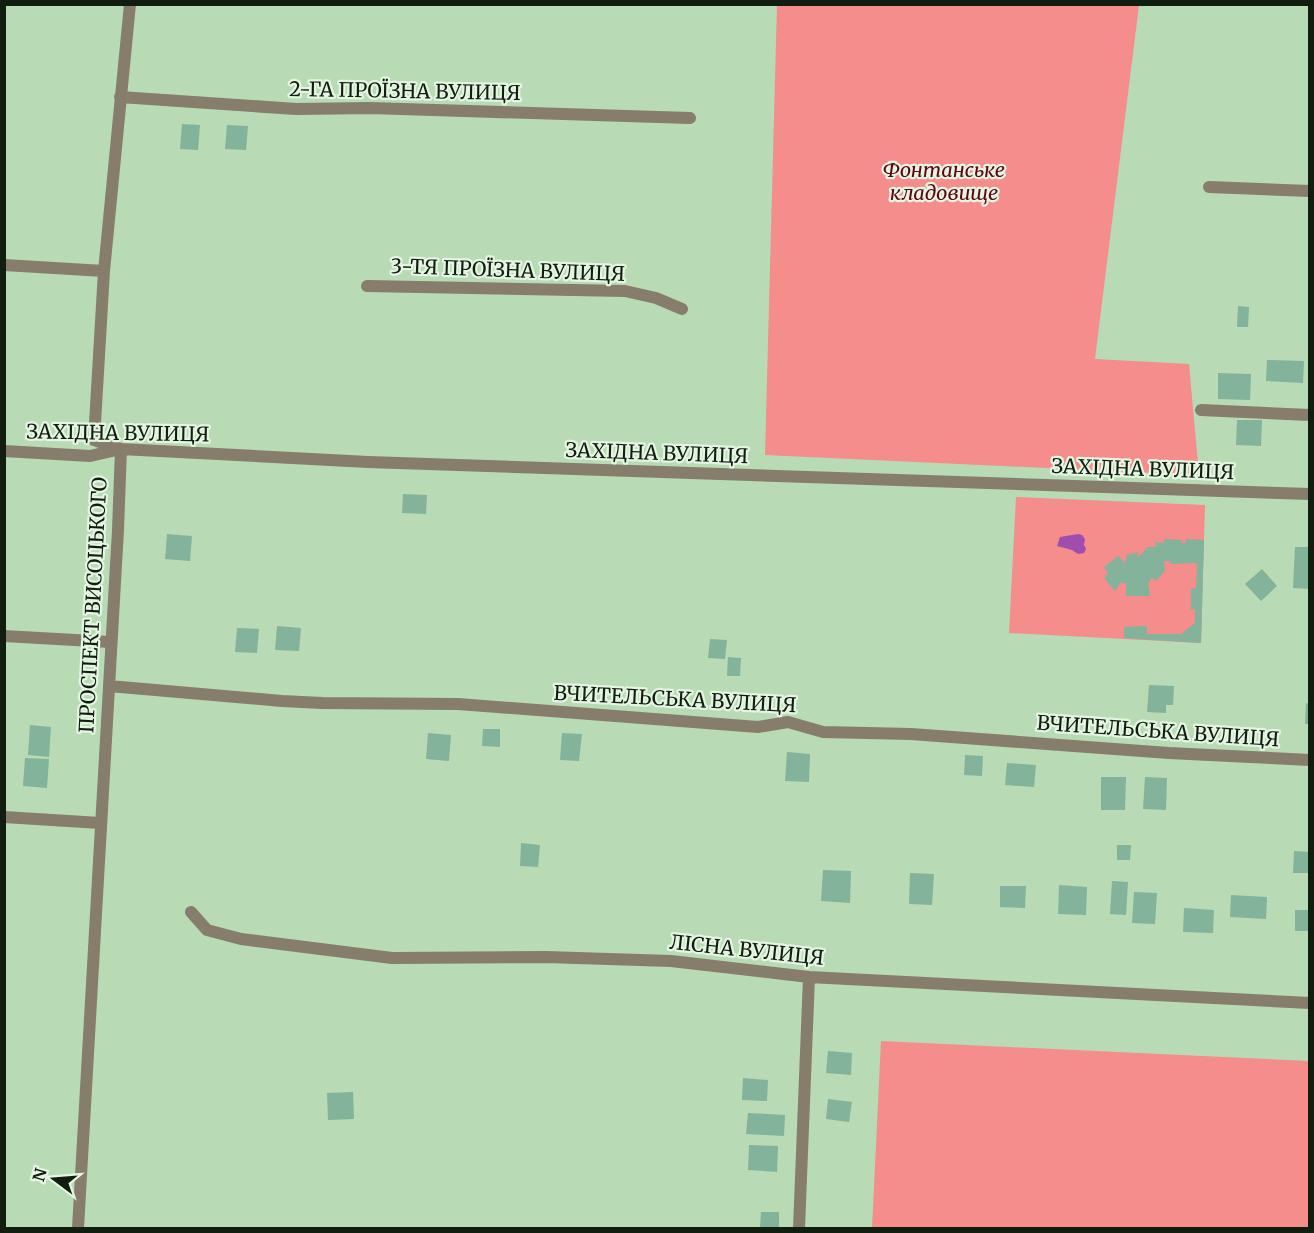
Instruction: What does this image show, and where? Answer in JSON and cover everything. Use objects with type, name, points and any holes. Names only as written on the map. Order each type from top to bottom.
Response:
[{"type":"street","points":[[121,449],[94,440],[104,271],[130,4]]},
{"type":"street","name":"2-ГА ПРОЇЗНА ВУЛИЦЯ","points":[[120,97],[296,109],[370,108],[690,118]]},
{"type":"street","points":[[1209,187],[1310,191]]},
{"type":"street","points":[[4,265],[104,271]]},
{"type":"street","name":"3-ТЯ ПРОЇЗНА ВУЛИЦЯ","points":[[367,286],[625,291],[656,298],[682,309]]},
{"type":"street","points":[[1201,410],[1310,415]]},
{"type":"street","name":"ЗАХІДНА ВУЛИЦЯ","points":[[4,451],[90,456],[121,449],[368,462],[1310,494]]},
{"type":"street","name":"ПРОСПЕКТ ВИСОЦЬКОГО","points":[[78,1228],[121,449]]},
{"type":"street","points":[[4,636],[111,642]]},
{"type":"street","name":"ВЧИТЕЛЬСЬКА ВУЛИЦЯ","points":[[109,686],[282,701],[458,704],[758,727],[788,722],[823,732],[911,734],[1169,753],[1310,760]]},
{"type":"street","points":[[4,817],[100,823]]},
{"type":"street","name":"ЛІСНА ВУЛИЦЯ","points":[[191,912],[207,930],[241,939],[392,958],[546,957],[670,961],[809,976],[1310,1003]]},
{"type":"street","points":[[799,1228],[809,976]]},
{"type":"green space","name":"Фонтанське кладовище","points":[[777,5],[1139,5],[1095,359],[1189,364],[1199,475],[765,455]]},
{"type":"green space","points":[[1016,497],[1205,505],[1201,643],[1009,633]]},
{"type":"green space","points":[[881,1041],[1309,1061],[1309,1228],[872,1228]]},
{"type":"shaded area","points":[[1078,534],[1085,539],[1084,553],[1078,554],[1057,546],[1060,537]]},
{"type":"building","points":[[182,124],[200,125],[198,150],[180,149]]},
{"type":"building","points":[[227,125],[248,126],[246,150],[225,149]]},
{"type":"building","points":[[1238,306],[1249,307],[1248,327],[1237,327]]},
{"type":"building","points":[[1267,360],[1304,361],[1303,383],[1266,381]]},
{"type":"building","points":[[1218,373],[1251,374],[1250,400],[1218,399]]},
{"type":"building","points":[[1237,420],[1262,420],[1261,446],[1236,445]]},
{"type":"building","points":[[403,494],[427,495],[426,514],[402,513]]},
{"type":"building","points":[[167,534],[192,536],[190,561],[165,559]]},
{"type":"building","points":[[1164,539],[1182,540],[1181,543],[1186,543],[1186,539],[1204,540],[1201,643],[1124,638],[1124,627],[1147,626],[1147,634],[1181,634],[1195,623],[1195,609],[1191,610],[1191,588],[1196,589],[1197,563],[1171,564],[1170,561],[1164,561],[1165,571],[1156,581],[1152,578],[1148,583],[1150,596],[1126,596],[1126,583],[1120,583],[1115,591],[1104,578],[1108,574],[1104,567],[1118,556],[1125,563],[1127,555],[1138,552],[1137,558],[1148,547],[1156,547],[1155,542],[1164,543]]},
{"type":"building","points":[[1295,547],[1310,547],[1310,589],[1293,588]]},
{"type":"building","points":[[1262,569],[1277,586],[1261,601],[1245,584]]},
{"type":"building","points":[[277,626],[301,628],[299,651],[275,650]]},
{"type":"building","points":[[237,628],[259,629],[257,653],[235,652]]},
{"type":"building","points":[[710,639],[727,640],[725,659],[708,658]]},
{"type":"building","points":[[728,657],[741,658],[740,676],[727,676]]},
{"type":"building","points":[[1149,685],[1174,686],[1173,705],[1166,705],[1166,713],[1147,712]]},
{"type":"building","points":[[1306,703],[1310,704],[1310,724],[1305,724]]},
{"type":"building","points":[[30,725],[51,727],[49,757],[28,755]]},
{"type":"building","points":[[483,729],[500,729],[500,747],[482,746]]},
{"type":"building","points":[[428,733],[451,735],[449,761],[426,759]]},
{"type":"building","points":[[562,733],[582,734],[579,761],[560,760]]},
{"type":"building","points":[[787,752],[810,754],[809,782],[785,781]]},
{"type":"building","points":[[965,755],[983,756],[982,776],[964,775]]},
{"type":"building","points":[[25,758],[49,759],[47,788],[23,786]]},
{"type":"building","points":[[1007,763],[1036,765],[1034,787],[1005,785]]},
{"type":"building","points":[[1101,777],[1126,777],[1125,810],[1101,810]]},
{"type":"building","points":[[1145,777],[1167,778],[1166,810],[1143,809]]},
{"type":"building","points":[[521,843],[540,845],[538,867],[520,866]]},
{"type":"building","points":[[1117,845],[1131,845],[1130,860],[1117,860]]},
{"type":"building","points":[[1294,851],[1310,852],[1309,873],[1293,873]]},
{"type":"building","points":[[823,870],[851,871],[850,903],[821,901]]},
{"type":"building","points":[[910,873],[934,874],[932,905],[909,904]]},
{"type":"building","points":[[1112,881],[1128,882],[1126,915],[1110,914]]},
{"type":"building","points":[[1059,885],[1087,887],[1086,915],[1058,914]]},
{"type":"building","points":[[1000,886],[1026,886],[1025,908],[1000,907]]},
{"type":"building","points":[[1134,892],[1157,893],[1155,924],[1132,923]]},
{"type":"building","points":[[1231,895],[1267,897],[1266,919],[1230,917]]},
{"type":"building","points":[[1184,908],[1214,910],[1213,933],[1183,932]]},
{"type":"building","points":[[1295,910],[1310,910],[1310,931],[1295,931]]},
{"type":"building","points":[[828,1051],[852,1053],[851,1075],[826,1073]]},
{"type":"building","points":[[743,1078],[768,1080],[767,1101],[742,1100]]},
{"type":"building","points":[[353,1092],[354,1119],[328,1120],[327,1093]]},
{"type":"building","points":[[828,1099],[852,1102],[849,1122],[826,1119]]},
{"type":"building","points":[[748,1113],[785,1115],[784,1136],[746,1134]]},
{"type":"building","points":[[749,1145],[778,1146],[777,1172],[748,1170]]},
{"type":"building","points":[[761,1212],[779,1212],[779,1228],[760,1228]]}]
